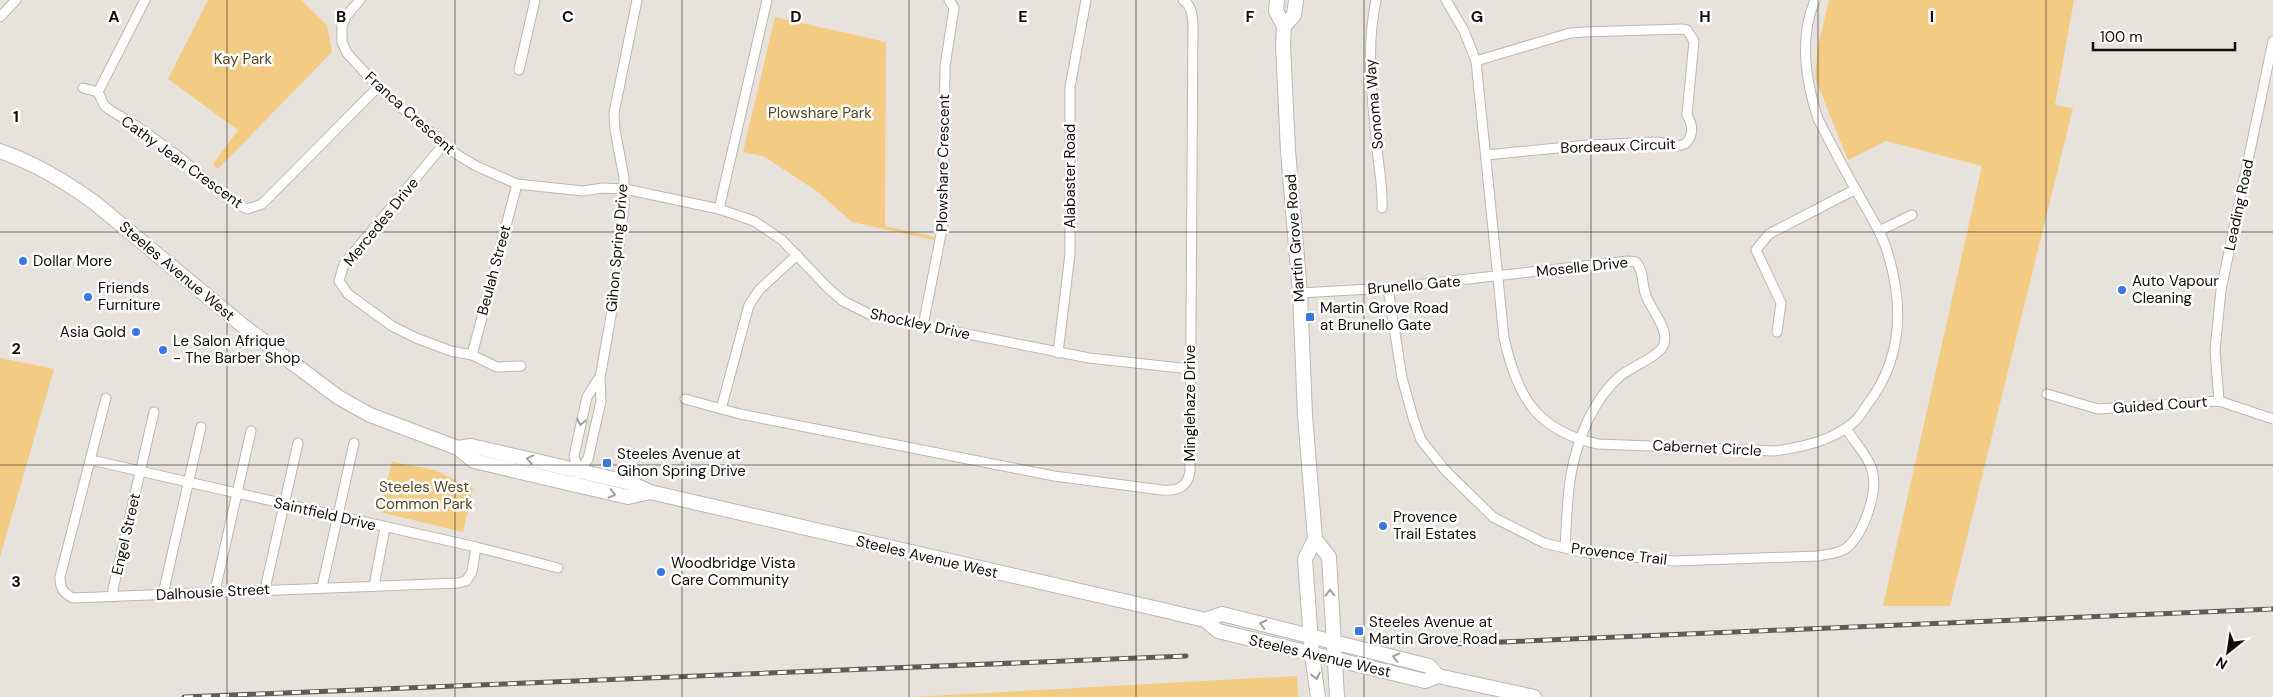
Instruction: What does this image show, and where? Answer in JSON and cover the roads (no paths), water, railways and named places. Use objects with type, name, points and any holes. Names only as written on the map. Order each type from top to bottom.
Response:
[{"type":"main road","name":"Martin Grove Road","points":[[1277,0],[1276,11],[1284,26],[1286,123],[1300,293],[1305,415],[1315,538],[1305,559],[1310,635],[1318,697]]},
{"type":"main road","name":"Martin Grove Road","points":[[1284,26],[1294,15],[1296,0]]},
{"type":"main road","name":"Steeles Avenue West","points":[[0,151],[28,161],[64,180],[88,197],[242,326],[338,397],[370,415],[458,448],[474,461],[628,498],[650,492]]},
{"type":"main road","name":"Steeles Avenue West","points":[[458,448],[471,446],[631,482],[650,492],[1205,620],[1218,632],[1312,655],[1425,681],[1438,676],[1534,697]]},
{"type":"main road","name":"Martin Grove Road","points":[[1315,538],[1329,557],[1337,697]]},
{"type":"main road","name":"Steeles Avenue West","points":[[1205,620],[1222,614],[1310,635],[1429,666],[1438,676]]},
{"type":"street","points":[[0,17],[16,0]]},
{"type":"street","points":[[83,88],[98,92],[145,0]]},
{"type":"street","name":"Franca Crescent","points":[[360,0],[346,16],[342,26],[342,42],[347,53],[378,87],[453,152],[476,166],[517,184],[576,190],[625,189]]},
{"type":"street","points":[[518,70],[535,0]]},
{"type":"street","name":"Gihon Spring Drive","points":[[574,485],[578,470],[588,459],[601,401],[600,378],[611,316],[625,189],[614,113],[637,0]]},
{"type":"street","points":[[719,210],[767,0]]},
{"type":"street","name":"Plowshare Crescent","points":[[923,326],[943,224],[945,66],[954,8],[949,0]]},
{"type":"street","name":"Alabaster Road","points":[[1058,353],[1070,254],[1071,75],[1086,0]]},
{"type":"street","name":"Minglehaze Drive","points":[[685,399],[721,409],[1054,476],[1172,491],[1180,489],[1186,484],[1190,470],[1193,244],[1193,22],[1192,11],[1187,2],[1182,0]]},
{"type":"street","name":"Sonoma Way","points":[[1376,0],[1370,44],[1370,79],[1382,181],[1382,208]]},
{"type":"street","name":"Cabernet Circle","points":[[1446,0],[1464,30],[1476,61],[1504,338],[1510,366],[1526,402],[1558,430],[1579,440],[1598,444],[1775,451],[1804,446],[1846,428],[1862,412],[1887,375],[1898,331],[1896,285],[1888,252],[1879,231],[1818,119],[1808,86],[1807,29],[1815,0]]},
{"type":"street","name":"Bordeaux Circuit","points":[[1476,61],[1570,33],[1687,30],[1694,41],[1688,115],[1691,120],[1692,132],[1685,144],[1677,146],[1658,142],[1588,145],[1486,155]]},
{"type":"street","name":"Leading Road","points":[[2219,401],[2215,350],[2221,290],[2273,41]]},
{"type":"street","name":"Cathy Jean Crescent","points":[[98,92],[104,105],[110,110],[138,127],[178,156],[229,199],[247,209],[262,204],[378,87]]},
{"type":"street","name":"Mercedes Drive","points":[[444,144],[344,264],[339,280],[348,294],[392,326],[416,338],[451,351],[472,355],[497,367],[521,366]]},
{"type":"street","name":"Beulah Street","points":[[472,355],[517,184]]},
{"type":"street","name":"Shockley Drive","points":[[625,189],[719,210],[754,221],[768,229],[828,288],[860,311],[889,320],[1058,353],[1190,369]]},
{"type":"street","points":[[1777,332],[1781,303],[1756,250],[1769,234],[1856,189]]},
{"type":"street","points":[[1879,231],[1912,215]]},
{"type":"street","points":[[721,409],[748,305],[759,290],[796,255]]},
{"type":"street","name":"Moselle Drive","points":[[1498,277],[1632,260],[1641,269],[1646,296],[1664,331],[1664,344],[1660,352],[1630,368],[1607,389],[1599,400],[1579,440],[1572,463],[1568,489],[1565,547]]},
{"type":"street","name":"Brunello Gate","points":[[1300,293],[1388,288],[1498,277]]},
{"type":"street","name":"Provence Trail","points":[[1388,288],[1402,378],[1414,421],[1422,440],[1444,470],[1493,517],[1544,543],[1582,552],[1674,561],[1818,556],[1845,549],[1860,531],[1873,493],[1874,480],[1868,460],[1853,442],[1846,428]]},
{"type":"street","name":"Gihon Spring Drive","points":[[578,470],[574,456],[587,397],[600,378]]},
{"type":"street","name":"Guided Court","points":[[2047,394],[2098,410],[2219,401],[2273,419]]},
{"type":"street","points":[[91,460],[106,398]]},
{"type":"street","name":"Engel Street","points":[[114,596],[113,589],[154,412]]},
{"type":"street","points":[[163,594],[201,427]]},
{"type":"street","points":[[215,591],[251,431]]},
{"type":"street","points":[[265,589],[298,443]]},
{"type":"street","points":[[322,588],[354,443]]},
{"type":"street","name":"Saintfield Drive","points":[[91,460],[558,568]]},
{"type":"street","name":"Dalhousie Street","points":[[91,460],[60,577],[60,587],[65,594],[74,598],[265,589],[458,584],[466,581],[472,572],[476,548]]},
{"type":"street","points":[[374,586],[385,528]]},
{"type":"railway","points":[[1453,644],[2273,609]]},
{"type":"railway","points":[[184,697],[1186,656]]},
{"type":"place","name":"Dollar More","points":[[23,261]]},
{"type":"place","name":"Auto Vapour Cleaning","points":[[2122,290]]},
{"type":"place","name":"Friends Furniture","points":[[88,297]]},
{"type":"place","name":"Martin Grove Road at Brunello Gate","points":[[1310,317]]},
{"type":"place","name":"Asia Gold","points":[[136,332]]},
{"type":"place","name":"Le Salon Afrique - The Barber Shop","points":[[163,350]]},
{"type":"place","name":"Steeles Avenue at Gihon Spring Drive","points":[[607,463]]},
{"type":"place","name":"Provence Trail Estates","points":[[1383,526]]},
{"type":"place","name":"Woodbridge Vista Care Community","points":[[661,572]]},
{"type":"place","name":"Steeles Avenue at Martin Grove Road","points":[[1359,631]]},
{"type":"park label","name":"Kay Park","points":[[243,59]]},
{"type":"park label","name":"Plowshare Park","points":[[820,113]]},
{"type":"park label","name":"Steeles West Common Park","points":[[424,496]]}]
